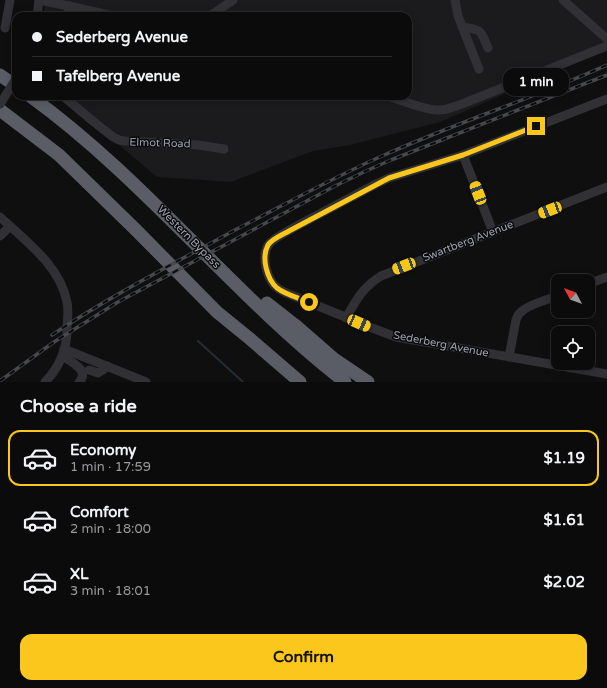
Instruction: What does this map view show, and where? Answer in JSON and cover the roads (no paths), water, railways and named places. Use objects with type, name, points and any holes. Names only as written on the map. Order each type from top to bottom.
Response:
[{"type":"highway","points":[[0,75],[12,83]]},
{"type":"highway","name":"Western Bypass","points":[[35,100],[80,135],[129,179],[293,338],[345,382]]},
{"type":"highway","points":[[0,110],[59,155],[217,312],[243,342],[286,382]]},
{"type":"highway","points":[[212,260],[295,325],[334,359],[368,382]]},
{"type":"highway","points":[[217,312],[300,382]]},
{"type":"street","points":[[4,24],[10,0]]},
{"type":"street","points":[[38,12],[39,0],[95,12]]},
{"type":"street","points":[[216,12],[234,0]]},
{"type":"street","points":[[455,0],[458,16],[479,69]]},
{"type":"street","points":[[563,0],[607,38]]},
{"type":"street","points":[[68,12],[69,6]]},
{"type":"street","points":[[462,27],[478,30],[482,33],[488,48]]},
{"type":"street","points":[[400,100],[419,106],[442,110],[462,104],[607,46]]},
{"type":"street","points":[[0,104],[12,85]]},
{"type":"street","points":[[493,232],[463,155],[607,99]]},
{"type":"street","name":"Elmot Road","points":[[69,100],[113,138],[125,142],[198,145],[224,149]]},
{"type":"street","name":"Sederberg Avenue","points":[[463,155],[389,178],[273,241],[268,245],[265,262],[273,284],[284,292],[346,318],[396,336],[607,374]]},
{"type":"street","name":"Swartberg Avenue","points":[[346,318],[356,299],[370,283],[381,276],[607,187]]},
{"type":"street","points":[[0,217],[42,257],[59,279],[64,289],[68,304],[67,339],[63,352],[53,372],[45,382]]},
{"type":"street","points":[[0,236],[10,226]]},
{"type":"street","points":[[595,281],[607,277]]},
{"type":"street","points":[[509,357],[518,316],[529,307],[551,299]]},
{"type":"street","points":[[63,352],[107,366],[146,382]]},
{"type":"street","points":[[63,352],[80,368],[83,377],[79,382]]},
{"type":"street","points":[[89,370],[98,373],[107,366]]},
{"type":"waterway","points":[[198,341],[243,382]]},
{"type":"railway","points":[[52,335],[96,307],[142,281],[235,230],[345,173],[438,132],[607,65]]},
{"type":"railway","points":[[0,381],[54,342],[118,302],[335,186],[391,160],[607,75]]}]
